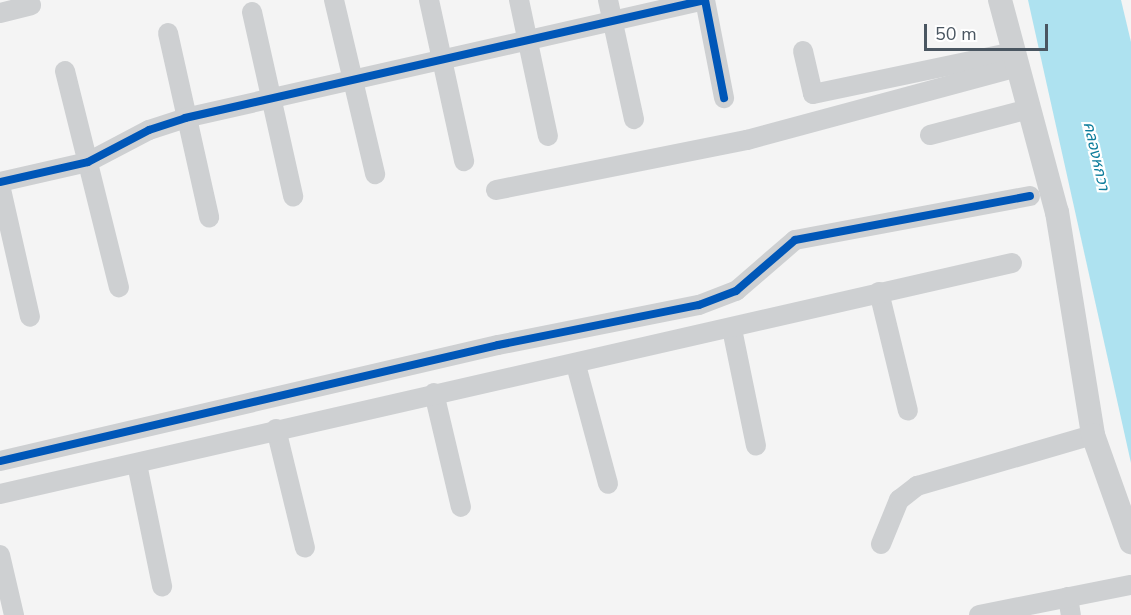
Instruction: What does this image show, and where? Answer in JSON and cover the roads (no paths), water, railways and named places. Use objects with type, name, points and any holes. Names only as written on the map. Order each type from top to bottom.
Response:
[{"type":"street","points":[[334,0],[375,174]]},
{"type":"street","points":[[429,0],[464,161]]},
{"type":"street","points":[[519,0],[549,136]]},
{"type":"street","points":[[608,0],[634,118]]},
{"type":"street","points":[[30,317],[0,184],[88,162],[149,130],[187,117],[613,23],[705,0],[724,98]]},
{"type":"street","points":[[1000,0],[1057,212],[1093,435],[1131,542]]},
{"type":"street","points":[[0,13],[31,5]]},
{"type":"street","points":[[252,12],[293,195]]},
{"type":"street","points":[[168,33],[209,218]]},
{"type":"street","points":[[803,51],[813,94],[1016,60]]},
{"type":"street","points":[[496,190],[747,140],[1016,60]]},
{"type":"street","points":[[65,71],[119,287]]},
{"type":"street","points":[[930,135],[1029,109]]},
{"type":"street","points":[[0,460],[498,345],[699,305],[736,291],[795,240],[1030,196]]},
{"type":"street","points":[[0,494],[137,465],[276,429],[434,393],[576,365],[879,292],[1012,263]]},
{"type":"street","points":[[879,292],[908,411]]},
{"type":"street","points":[[732,329],[756,446]]},
{"type":"street","points":[[576,365],[608,484]]},
{"type":"street","points":[[434,393],[461,507]]},
{"type":"street","points":[[276,429],[305,548]]},
{"type":"street","points":[[881,544],[899,500],[917,486],[1093,435]]},
{"type":"street","points":[[137,465],[162,586]]},
{"type":"street","points":[[0,555],[14,615]]},
{"type":"street","points":[[979,615],[1070,606],[1131,585]]},
{"type":"water","name":"คลองหกวา","points":[[1028,0],[1121,0],[1131,42],[1131,463]]}]
